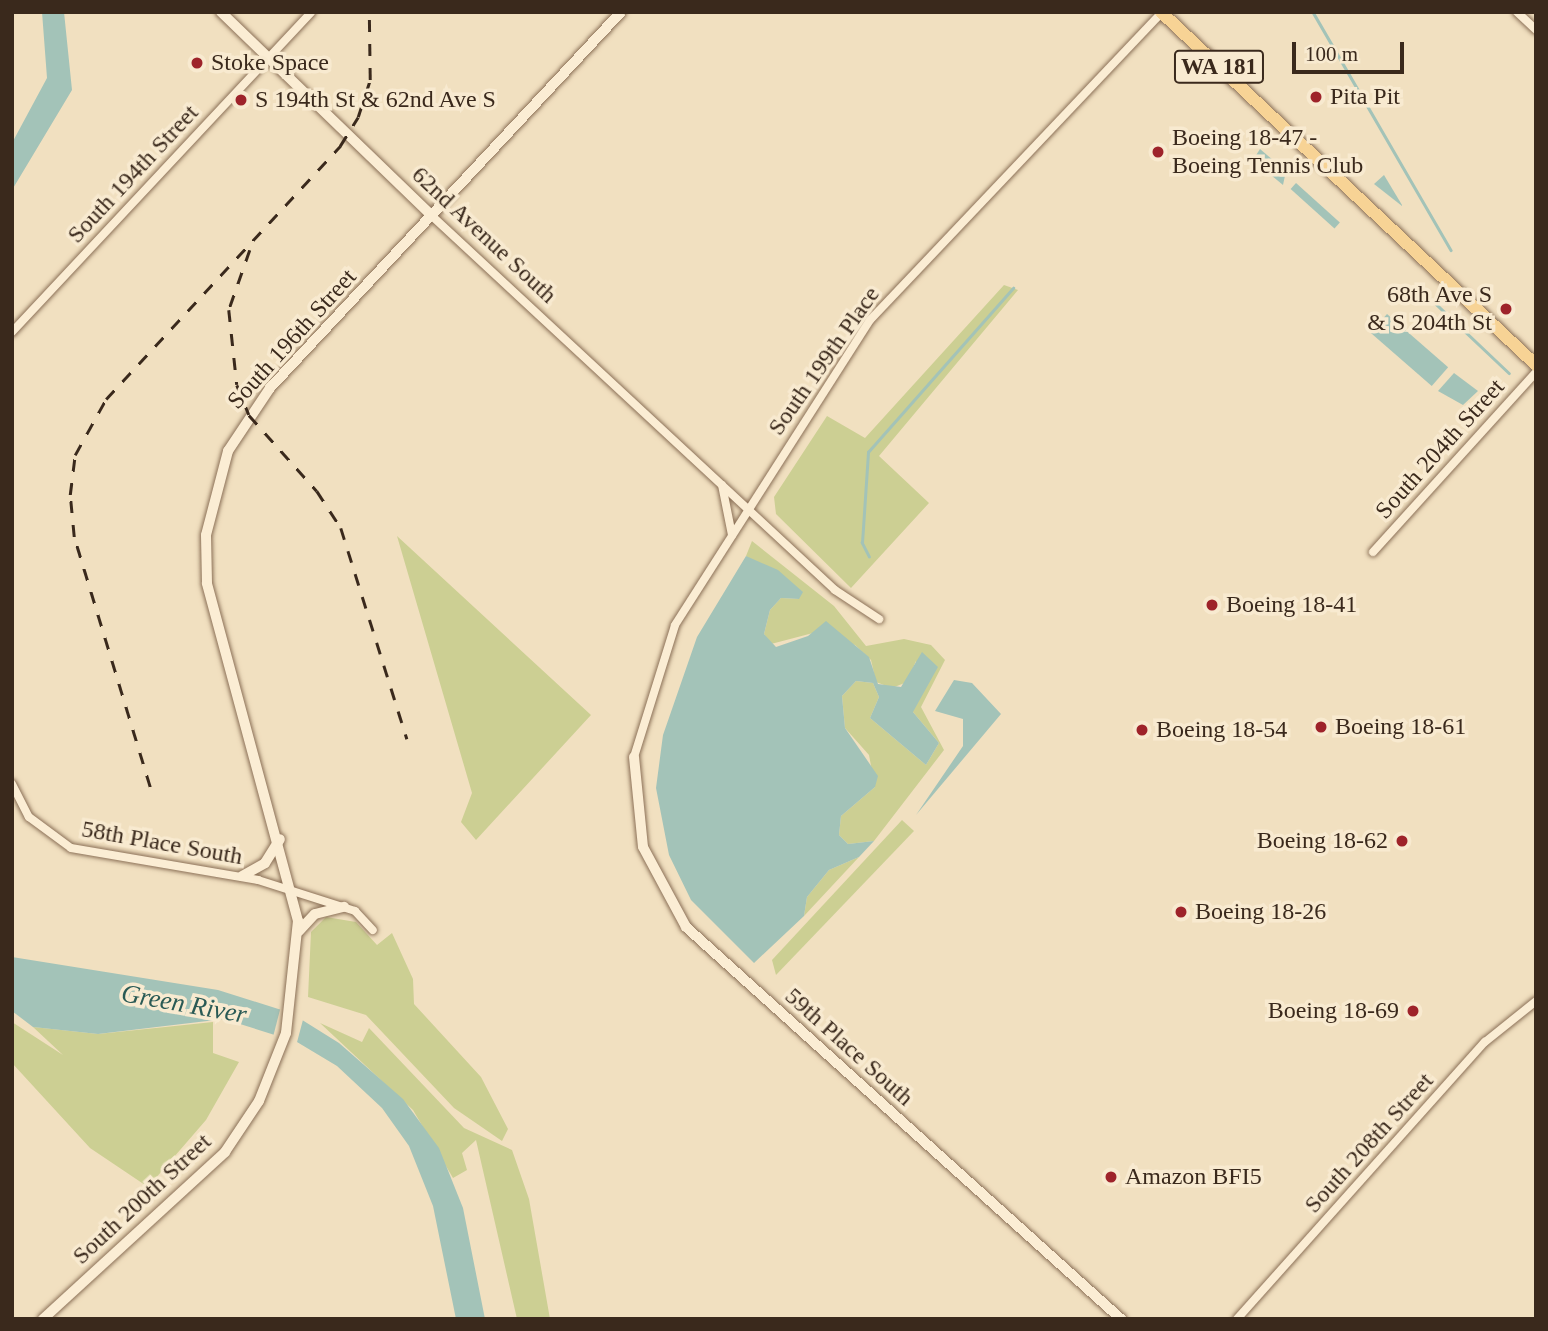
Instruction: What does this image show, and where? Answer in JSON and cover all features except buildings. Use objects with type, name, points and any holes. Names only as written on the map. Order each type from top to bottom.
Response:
[{"type":"main road","name":"South 196th Street","points":[[259,1101],[279,1057],[296,987],[299,931],[280,839],[211,605],[205,552],[210,513],[228,452],[249,415],[621,12]]},
{"type":"main road","name":"WA 181","points":[[1161,12],[1536,365]]},
{"type":"main road","points":[[242,876],[265,863],[280,839]]},
{"type":"main road","points":[[299,931],[315,914],[344,907]]},
{"type":"main road","name":"South 200th Street","points":[[43,1319],[207,1172],[259,1101]]},
{"type":"street","name":"62nd Avenue South","points":[[221,12],[265,60],[835,590],[879,619]]},
{"type":"street","name":"South 194th Street","points":[[12,332],[311,12]]},
{"type":"street","name":"South 199th Place","points":[[634,757],[676,625],[870,320],[1161,12]]},
{"type":"street","points":[[1517,12],[1536,30]]},
{"type":"street","name":"South 204th Street","points":[[1373,552],[1536,372]]},
{"type":"street","points":[[722,485],[732,535]]},
{"type":"street","name":"59th Place South","points":[[634,757],[643,847],[686,927],[1121,1319]]},
{"type":"street","name":"58th Place South","points":[[12,784],[29,817],[71,848],[242,876],[344,907]]},
{"type":"street","points":[[344,907],[373,930]]},
{"type":"street","name":"South 208th Street","points":[[1237,1319],[1485,1042],[1536,1001]]},
{"type":"green space","points":[[1004,285],[1018,290],[879,456],[929,503],[851,588],[776,514],[774,497],[827,416],[865,438]]},
{"type":"green space","points":[[397,536],[591,715],[476,840],[461,822],[472,793]]},
{"type":"green space","points":[[752,541],[834,606],[866,646],[904,639],[931,645],[945,660],[921,707],[944,750],[874,841],[848,844],[839,835],[841,816],[875,787],[869,755],[845,728],[842,696],[856,681],[873,683],[879,697],[870,718],[926,765],[939,743],[913,712],[916,661],[907,682],[892,688],[876,682],[871,660],[855,645],[813,633],[771,644],[764,634],[770,610],[781,598],[799,599],[746,556]]},
{"type":"green space","points":[[902,820],[914,831],[776,975],[772,960]]},
{"type":"green space","points":[[859,857],[804,916],[807,897],[829,870]]},
{"type":"green space","points":[[326,917],[356,922],[377,945],[392,933],[413,979],[414,1004],[481,1077],[508,1129],[502,1141],[454,1108],[366,1015],[308,997],[311,932]]},
{"type":"green space","points":[[12,1022],[63,1055],[33,1027],[98,1034],[213,1022],[213,1053],[239,1062],[206,1120],[148,1187],[90,1148],[12,1063]]},
{"type":"green space","points":[[320,1023],[362,1042],[369,1028],[464,1128],[512,1150],[529,1199],[550,1319],[517,1319],[476,1140],[462,1153],[467,1170],[453,1178],[413,1110]]},
{"type":"water","points":[[42,12],[64,12],[72,90],[12,190],[12,143],[47,78]]},
{"type":"water","points":[[1260,149],[1286,171],[1283,185],[1253,160]]},
{"type":"water","points":[[1384,175],[1402,205],[1402,206],[1374,184]]},
{"type":"water","points":[[1296,183],[1340,222],[1334,228],[1291,189]]},
{"type":"water","points":[[1387,314],[1448,367],[1432,386],[1371,333]]},
{"type":"water","points":[[1454,373],[1478,391],[1463,405],[1438,391]]},
{"type":"water","points":[[746,556],[778,570],[803,592],[799,599],[781,598],[770,610],[764,634],[776,647],[808,636],[826,621],[869,657],[878,684],[901,687],[922,652],[938,667],[913,712],[939,743],[926,765],[870,718],[879,697],[873,683],[856,681],[842,696],[845,728],[878,776],[875,787],[841,816],[839,835],[848,844],[874,841],[859,857],[829,870],[807,897],[804,916],[754,963],[691,900],[669,855],[656,788],[663,735],[697,637]]},
{"type":"water","points":[[954,680],[972,683],[1001,714],[916,815],[963,746],[963,719],[935,711]]},
{"type":"water","name":"Green River","points":[[12,957],[218,990],[291,1013],[339,1043],[403,1099],[439,1148],[463,1208],[485,1319],[456,1319],[433,1206],[409,1146],[382,1108],[337,1066],[297,1042],[224,1019],[98,1034],[33,1027],[12,1011]]},
{"type":"pier","points":[[281,1006],[304,1016],[296,1046],[273,1037]]},
{"type":"waterway","points":[[1313,12],[1451,250]]},
{"type":"waterway","points":[[1416,285],[1509,373]]},
{"type":"waterway","points":[[869,557],[862,543],[868,452],[1013,288]]},
{"type":"railway","points":[[150,787],[74,537],[70,495],[75,455],[106,399],[340,146],[358,117],[370,80],[369,12]]},
{"type":"railway","points":[[250,250],[229,310],[237,385],[249,415],[317,491],[341,528],[407,739]]},
{"type":"place","name":"Stoke Space","points":[[197,63]]},
{"type":"place","name":"Pita Pit","points":[[1316,97]]},
{"type":"place","name":"S 194th St & 62nd Ave S","points":[[241,100]]},
{"type":"place","name":"Boeing 18-47 - Boeing Tennis Club","points":[[1158,152]]},
{"type":"place","name":"68th Ave S & S 204th St","points":[[1506,309]]},
{"type":"place","name":"Boeing 18-41","points":[[1212,605]]},
{"type":"place","name":"Boeing 18-61","points":[[1321,727]]},
{"type":"place","name":"Boeing 18-54","points":[[1142,730]]},
{"type":"place","name":"Boeing 18-62","points":[[1402,841]]},
{"type":"place","name":"Boeing 18-26","points":[[1181,912]]},
{"type":"place","name":"Boeing 18-69","points":[[1413,1011]]},
{"type":"place","name":"Amazon BFI5","points":[[1111,1177]]}]
